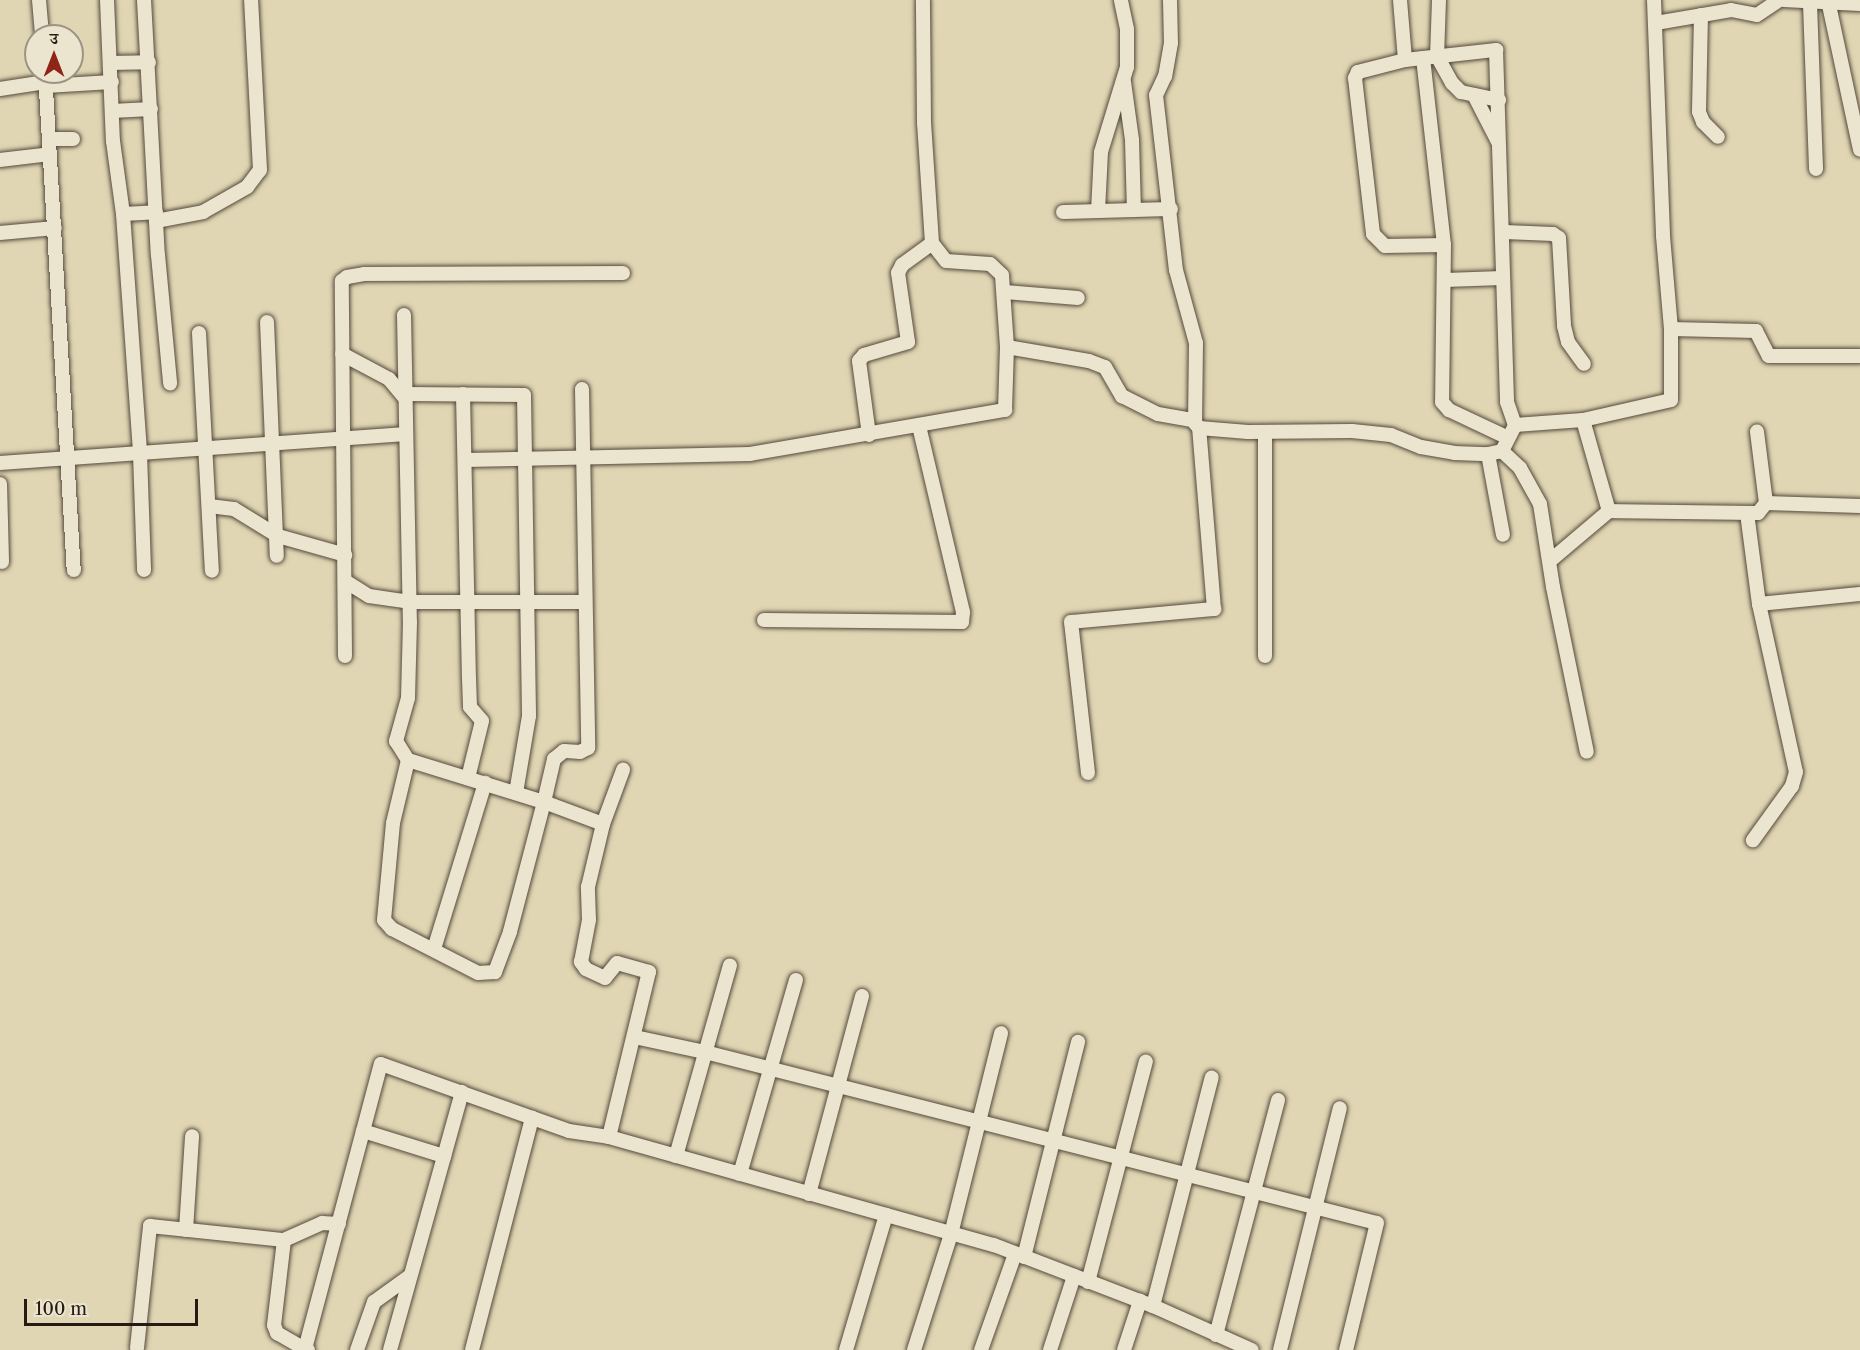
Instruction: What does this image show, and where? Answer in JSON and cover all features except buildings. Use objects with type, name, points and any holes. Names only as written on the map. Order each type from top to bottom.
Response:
[{"type":"street","points":[[39,0],[41,24]]},
{"type":"street","points":[[107,0],[112,111],[123,214],[140,454],[144,570]]},
{"type":"street","points":[[144,0],[156,217],[170,383]]},
{"type":"street","points":[[123,214],[156,217],[203,212],[247,187],[260,170],[251,0]]},
{"type":"street","points":[[465,460],[583,461],[750,454],[1005,410],[1007,347],[1005,292],[998,268],[990,264],[946,261],[932,243],[924,123],[923,0]]},
{"type":"street","points":[[1121,0],[1127,28],[1124,80],[1132,140],[1134,210]]},
{"type":"street","points":[[1088,773],[1071,622],[1214,609],[1196,424],[1196,343],[1176,270],[1171,208],[1156,95],[1165,75],[1171,43],[1170,0]]},
{"type":"street","points":[[1400,0],[1405,60]]},
{"type":"street","points":[[1439,0],[1430,57],[1444,244],[1442,404],[1504,444],[1540,504],[1551,560],[1553,587],[1587,752]]},
{"type":"street","points":[[1515,425],[1583,420],[1671,400],[1671,329],[1663,236],[1654,0]]},
{"type":"street","points":[[1656,23],[1731,10],[1757,15],[1779,0]]},
{"type":"street","points":[[1784,0],[1810,4],[1860,4]]},
{"type":"street","points":[[1810,4],[1816,170]]},
{"type":"street","points":[[1829,5],[1860,150]]},
{"type":"street","points":[[1701,15],[1699,111],[1702,122],[1718,136]]},
{"type":"street","points":[[1007,347],[1046,351],[1105,367],[1122,396],[1158,414],[1196,424],[1265,432],[1352,431],[1391,435],[1421,447],[1454,453],[1488,454],[1504,444],[1515,425],[1508,402],[1507,313],[1502,278],[1505,232],[1496,50],[1405,60],[1358,72],[1355,78],[1373,234],[1385,246],[1444,244]]},
{"type":"street","points":[[1430,57],[1457,89],[1499,100]]},
{"type":"street","points":[[110,63],[149,62]]},
{"type":"street","points":[[1098,211],[1101,152],[1124,80]]},
{"type":"street","points":[[84,81],[112,82]]},
{"type":"street","points":[[0,89],[25,84]]},
{"type":"street","points":[[45,84],[56,228],[74,570]]},
{"type":"street","points":[[1474,95],[1500,146]]},
{"type":"street","points":[[112,111],[151,109]]},
{"type":"street","points":[[0,160],[73,139]]},
{"type":"street","points":[[1063,212],[1171,208]]},
{"type":"street","points":[[0,232],[56,228]]},
{"type":"street","points":[[1505,232],[1554,234],[1559,238],[1564,326],[1568,342],[1584,364]]},
{"type":"street","points":[[869,435],[859,361],[864,356],[908,342],[898,273],[902,265],[932,243]]},
{"type":"street","points":[[345,656],[345,439],[340,292],[346,276],[623,273]]},
{"type":"street","points":[[1445,280],[1502,278]]},
{"type":"street","points":[[1005,292],[1078,298]]},
{"type":"street","points":[[404,315],[410,602],[408,698],[396,741],[408,760],[544,801],[603,824]]},
{"type":"street","points":[[267,322],[278,536],[277,556]]},
{"type":"street","points":[[1671,329],[1756,331],[1769,356],[1860,356]]},
{"type":"street","points":[[199,333],[212,571]]},
{"type":"street","points":[[342,354],[388,379],[406,396],[463,394],[524,396],[529,716],[516,793]]},
{"type":"street","points":[[408,760],[393,823],[384,920],[392,929],[478,973],[495,972],[510,932],[558,754],[588,748],[582,389]]},
{"type":"street","points":[[463,394],[470,707],[482,721],[468,778]]},
{"type":"street","points":[[1583,420],[1609,511]]},
{"type":"street","points":[[764,620],[962,621],[963,612],[919,426]]},
{"type":"street","points":[[1265,432],[1265,656]]},
{"type":"street","points":[[1551,560],[1609,511],[1758,513],[1766,503],[1756,432]]},
{"type":"street","points":[[0,463],[406,434]]},
{"type":"street","points":[[1488,454],[1503,535]]},
{"type":"street","points":[[0,484],[2,562]]},
{"type":"street","points":[[1766,503],[1860,506]]},
{"type":"street","points":[[209,506],[242,512],[278,536],[345,555]]},
{"type":"street","points":[[1747,513],[1759,604],[1796,772],[1792,786],[1753,840]]},
{"type":"street","points":[[345,580],[369,597],[410,602],[584,602]]},
{"type":"street","points":[[1759,604],[1860,594]]},
{"type":"street","points":[[609,1137],[635,1037],[648,971],[617,963],[605,978],[581,965],[589,920],[588,887],[603,824],[623,770]]},
{"type":"street","points":[[434,949],[485,783]]},
{"type":"street","points":[[676,1156],[730,965]]},
{"type":"street","points":[[740,1174],[796,980]]},
{"type":"street","points":[[809,1194],[862,996]]},
{"type":"street","points":[[914,1350],[951,1234],[1001,1033]]},
{"type":"street","points":[[635,1037],[771,1068],[1377,1223],[1346,1350]]},
{"type":"street","points":[[981,1350],[1019,1256],[1054,1140],[1078,1042]]},
{"type":"street","points":[[1088,1282],[1146,1061]]},
{"type":"street","points":[[284,1240],[275,1330],[307,1349],[381,1064],[569,1131],[609,1137],[886,1215],[1019,1256],[1146,1304],[1251,1350]]},
{"type":"street","points":[[1124,1350],[1146,1304],[1187,1173],[1212,1077]]},
{"type":"street","points":[[390,1350],[462,1092]]},
{"type":"street","points":[[1216,1335],[1278,1100]]},
{"type":"street","points":[[1280,1350],[1340,1108]]},
{"type":"street","points":[[472,1350],[532,1118]]},
{"type":"street","points":[[363,1131],[444,1156]]},
{"type":"street","points":[[186,1230],[192,1136]]},
{"type":"street","points":[[846,1350],[886,1215]]},
{"type":"street","points":[[137,1348],[150,1226],[284,1240],[322,1223],[339,1224]]},
{"type":"street","points":[[357,1350],[374,1302],[410,1276]]},
{"type":"street","points":[[1050,1350],[1074,1276]]}]
